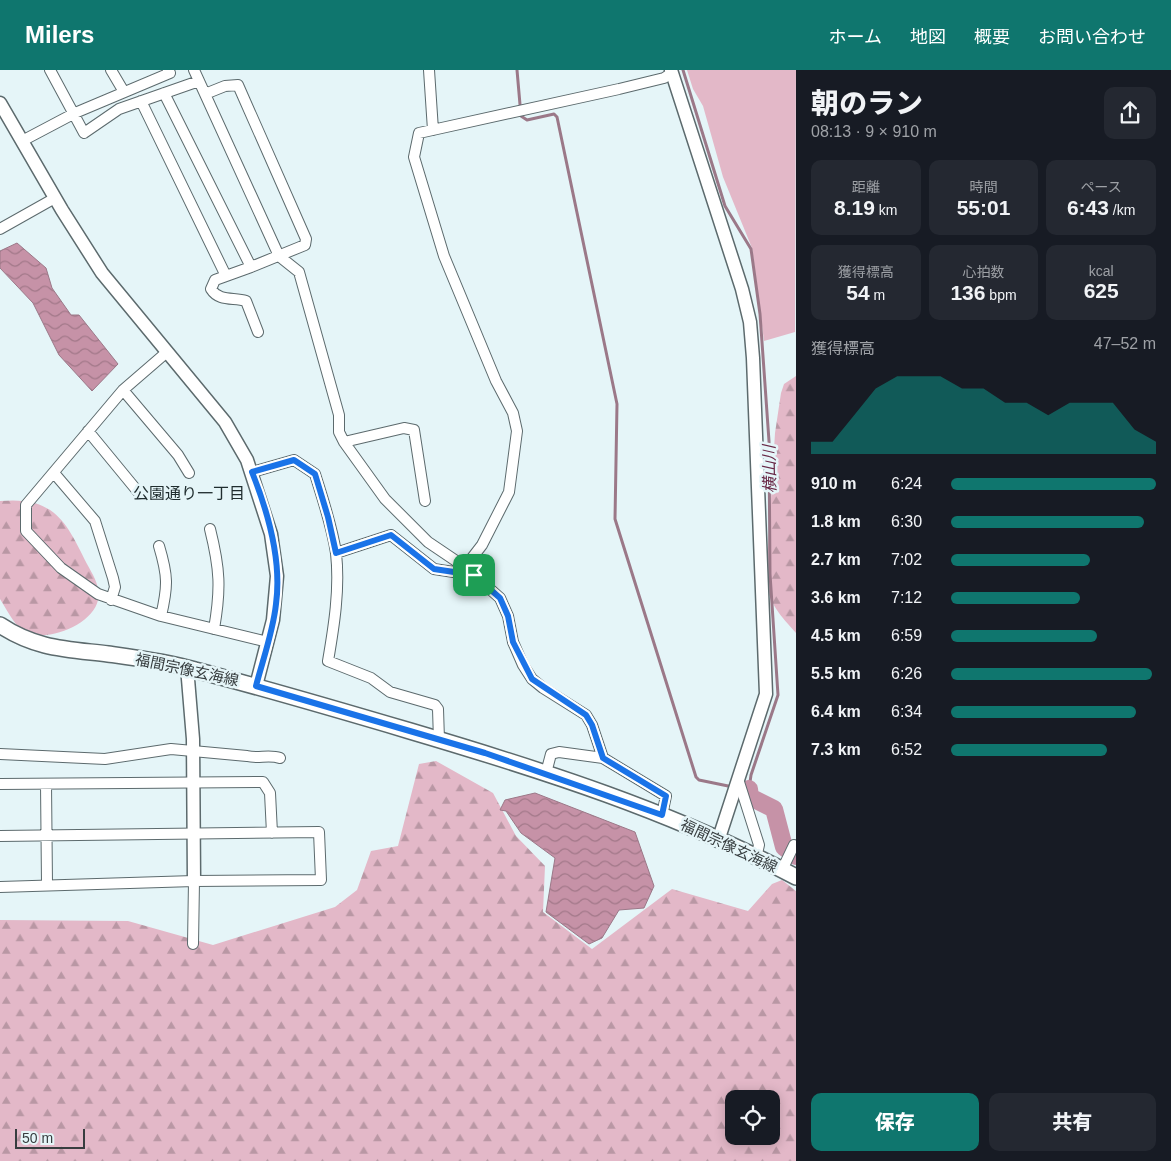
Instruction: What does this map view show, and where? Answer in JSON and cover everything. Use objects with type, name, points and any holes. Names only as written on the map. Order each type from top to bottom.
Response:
[{"type":"main road","name":"福間宗像玄海線","points":[[0,625],[26,640],[55,649],[108,654],[188,668],[256,686],[546,773],[662,815],[796,877]]},
{"type":"street","points":[[50,70],[75,112],[84,133],[120,109],[199,81]]},
{"type":"street","points":[[111,70],[124,92]]},
{"type":"street","points":[[22,141],[75,112],[170,73],[168,70]]},
{"type":"street","points":[[194,70],[279,256],[299,272],[339,415],[339,432],[344,442],[376,488],[408,524],[440,552],[465,568],[500,598],[508,616],[513,642],[532,679],[586,715],[592,725],[603,758]]},
{"type":"street","points":[[429,70],[433,130]]},
{"type":"street","points":[[465,568],[482,545],[509,492],[517,431],[513,413],[492,372],[444,256],[414,157],[419,133],[619,89],[664,78],[671,72],[742,289],[750,322],[759,483],[766,694],[739,782],[718,840]]},
{"type":"street","points":[[204,94],[225,86],[238,85],[306,239],[304,245],[214,280],[211,284],[213,293],[226,299],[246,301],[258,332]]},
{"type":"street","points":[[164,93],[251,267]]},
{"type":"street","points":[[141,101],[226,276]]},
{"type":"street","points":[[0,103],[55,198],[102,273],[225,422],[252,472],[271,534],[276,562],[276,604],[256,686]]},
{"type":"street","points":[[2,224],[55,198]]},
{"type":"street","points":[[167,352],[123,390],[26,506],[26,531],[76,581],[111,600],[161,616],[268,642]]},
{"type":"street","points":[[123,390],[178,455],[189,473]]},
{"type":"street","points":[[344,442],[404,428],[414,430],[425,501]]},
{"type":"street","points":[[88,431],[139,493]]},
{"type":"street","points":[[252,472],[294,460],[315,474],[328,517],[336,553],[336,597],[328,661],[371,678],[390,692],[435,705],[438,709],[439,740]]},
{"type":"street","points":[[54,473],[95,521],[115,587],[111,600]]},
{"type":"street","points":[[210,529],[219,563],[220,587],[214,629]]},
{"type":"street","points":[[336,553],[391,535],[434,569],[474,575]]},
{"type":"street","points":[[159,546],[168,589],[161,616]]},
{"type":"street","points":[[188,668],[193,750],[193,944]]},
{"type":"street","points":[[0,754],[105,759],[171,749],[257,758],[269,756],[280,758]]},
{"type":"street","points":[[546,773],[551,754],[559,752],[603,758],[666,796],[662,815]]},
{"type":"street","points":[[0,784],[263,782],[270,793],[272,833]]},
{"type":"street","points":[[739,782],[759,845],[756,858]]},
{"type":"street","points":[[46,784],[47,884]]},
{"type":"street","points":[[0,836],[46,833],[193,834],[319,832],[321,880],[194,880],[0,887]]},
{"type":"street","points":[[782,870],[794,845],[796,846]]},
{"type":"green space","points":[[687,70],[796,70],[795,332],[764,341],[752,248],[723,177],[703,106],[693,89]]},
{"type":"green space","points":[[796,376],[796,633],[773,603],[766,581],[775,433],[784,384]]},
{"type":"green space","points":[[0,501],[34,503],[46,508],[65,524],[94,577],[99,595],[94,609],[78,624],[54,634],[31,634],[22,630],[10,615],[0,599]]},
{"type":"green space","points":[[436,761],[493,793],[516,836],[545,866],[543,912],[592,949],[672,889],[748,911],[772,884],[782,880],[796,891],[796,1161],[0,1161],[0,920],[128,921],[213,945],[335,907],[357,890],[371,851],[398,846],[419,764]]},
{"type":"water","points":[[17,243],[46,268],[52,288],[71,315],[79,315],[118,364],[92,391],[59,355],[33,303],[0,268],[0,251]]},
{"type":"water","points":[[535,793],[635,832],[654,886],[644,908],[619,910],[602,938],[589,944],[546,912],[555,858],[521,833],[506,811],[500,810],[505,800]]},
{"type":"waterway","points":[[517,70],[521,116],[527,120],[554,114],[557,117],[617,404],[615,519],[696,777],[699,780],[733,787]]},
{"type":"waterway","name":"横山川","points":[[683,70],[725,206],[751,249],[760,314],[769,441],[770,574],[778,695],[751,775],[749,789],[744,789]]},
{"type":"waterway","name":"横山川","points":[[749,789],[750,797],[774,809],[784,847],[796,856]]},
{"type":"district","name":"公園通り一丁目","points":[[189,493]]},
{"type":"route","points":[[294,460],[315,474],[328,517],[336,553],[391,535],[398,538],[434,569],[474,575],[500,598],[508,616],[513,642],[523,665],[532,679],[556,697],[586,715],[596,735],[603,758],[666,796],[662,815],[485,753],[256,686],[273,620],[278,589],[271,534],[252,472],[294,460]]}]
